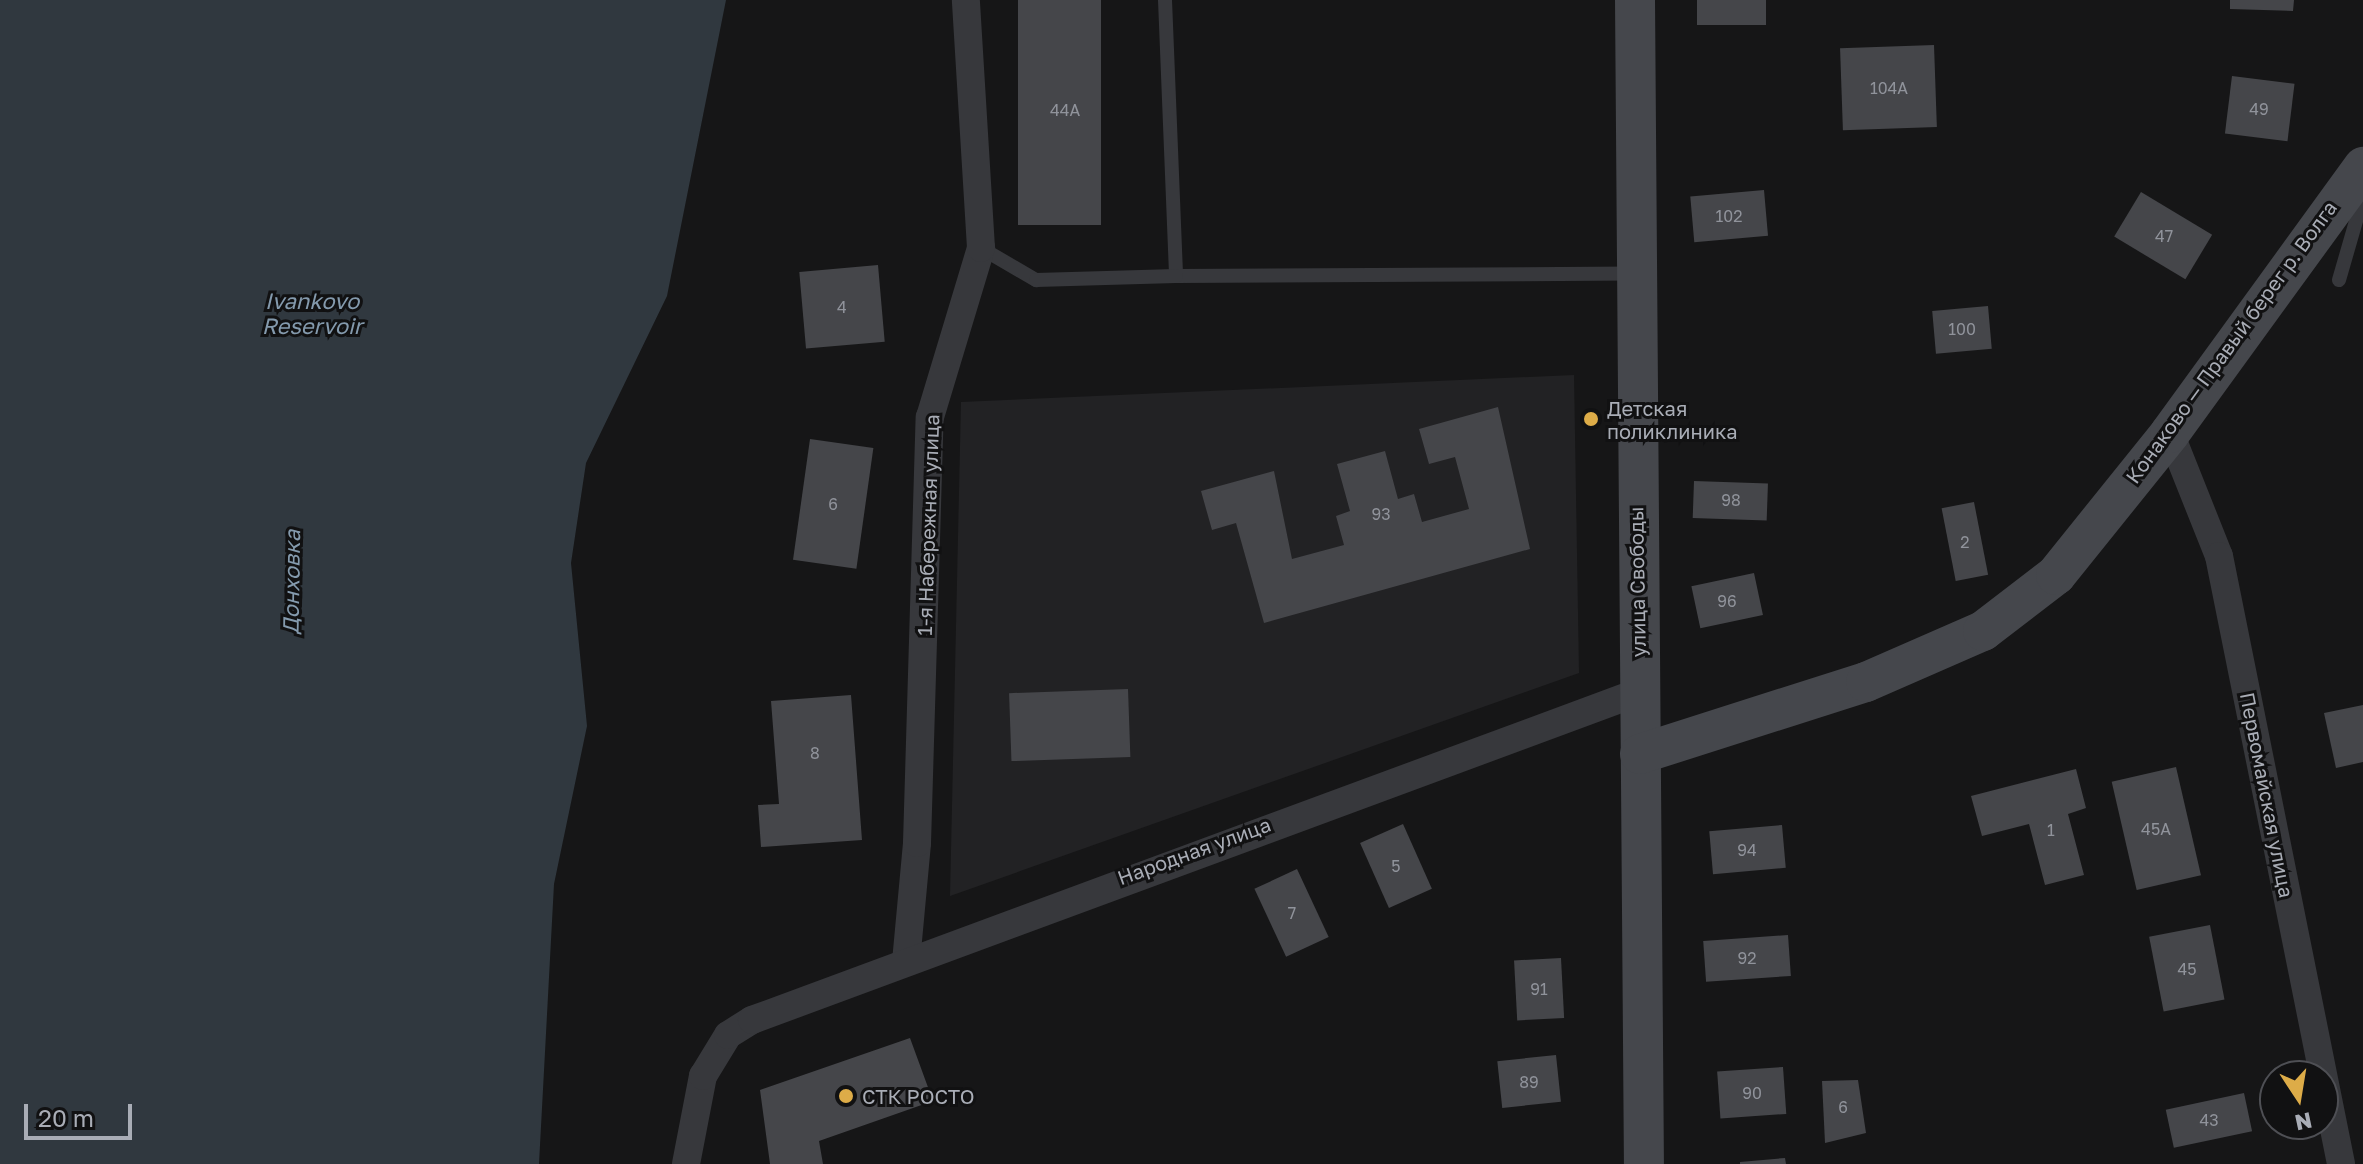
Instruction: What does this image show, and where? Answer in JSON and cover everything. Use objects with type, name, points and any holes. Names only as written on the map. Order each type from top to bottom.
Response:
[{"type":"main road","name":"улица Свободы","points":[[1635,0],[1632,274],[1644,1164]]},
{"type":"main road","name":"Конаково — Правый берег р. Волга","points":[[1640,754],[1866,682],[1983,631],[2056,575],[2170,433],[2363,167]]},
{"type":"street","name":"1-я Набережная улица","points":[[906,962],[917,843],[930,417],[981,248],[966,0]]},
{"type":"street","name":"Первомайская улица","points":[[2170,433],[2219,556],[2341,1164]]},
{"type":"street","name":"Народная улица","points":[[686,1164],[703,1076],[728,1035],[752,1020],[1639,692]]},
{"type":"lane","points":[[1165,0],[1176,276]]},
{"type":"lane","points":[[2339,280],[2363,197]]},
{"type":"lane","points":[[981,248],[1036,280],[1176,276],[1632,274]]},
{"type":"shaded area","points":[[1574,375],[1579,673],[950,896],[961,402]]},
{"type":"water","name":"Ivankovo Reservoir","points":[[0,0],[726,0],[667,296],[586,463],[571,563],[587,726],[554,884],[539,1164],[0,1164]]},
{"type":"building","points":[[1018,0],[1101,0],[1101,225],[1018,225]]},
{"type":"building","points":[[1697,0],[1766,0],[1766,25],[1697,25]]},
{"type":"building","points":[[2230,0],[2294,0],[2293,11],[2230,9]]},
{"type":"building","points":[[1934,45],[1937,127],[1843,130],[1840,48]]},
{"type":"building","points":[[2232,76],[2295,84],[2287,141],[2225,134]]},
{"type":"building","points":[[1764,190],[1768,236],[1694,242],[1690,196]]},
{"type":"building","points":[[2141,192],[2212,235],[2185,279],[2114,237]]},
{"type":"building","points":[[878,265],[885,342],[806,349],[799,272]]},
{"type":"building","points":[[1988,306],[1992,349],[1936,354],[1932,311]]},
{"type":"building","points":[[1498,407],[1530,549],[1264,623],[1236,523],[1212,530],[1201,491],[1274,471],[1292,559],[1344,545],[1336,516],[1350,511],[1337,464],[1385,451],[1398,499],[1414,494],[1422,522],[1469,509],[1455,457],[1429,464],[1419,429]]},
{"type":"building","points":[[810,439],[873,448],[856,569],[793,560]]},
{"type":"building","points":[[1694,481],[1768,484],[1767,521],[1693,518]]},
{"type":"building","points":[[1974,502],[1988,575],[1956,581],[1942,508]]},
{"type":"building","points":[[1754,573],[1763,615],[1700,628],[1691,586]]},
{"type":"building","points":[[1128,689],[1130,757],[1011,761],[1009,693]]},
{"type":"building","points":[[851,695],[862,840],[761,847],[758,805],[779,804],[771,701]]},
{"type":"building","points":[[2363,705],[2363,762],[2336,768],[2324,713]]},
{"type":"building","points":[[2176,767],[2201,875],[2137,890],[2112,782]]},
{"type":"building","points":[[2076,769],[2086,808],[2068,814],[2084,875],[2045,885],[2029,824],[1982,836],[1971,796]]},
{"type":"building","points":[[1403,824],[1432,889],[1389,908],[1360,843]]},
{"type":"building","points":[[1782,825],[1786,868],[1713,874],[1709,831]]},
{"type":"building","points":[[1297,869],[1329,937],[1286,957],[1254,889]]},
{"type":"building","points":[[2210,925],[2225,1000],[2164,1011],[2149,937]]},
{"type":"building","points":[[1788,935],[1791,976],[1706,982],[1703,941]]},
{"type":"building","points":[[1561,958],[1564,1018],[1517,1020],[1514,960]]},
{"type":"building","name":"СТК РОСТО","points":[[910,1038],[933,1101],[819,1141],[823,1164],[770,1164],[760,1090]]},
{"type":"building","points":[[1556,1055],[1561,1102],[1502,1108],[1497,1061]]},
{"type":"building","points":[[1783,1067],[1786,1114],[1720,1118],[1717,1072]]},
{"type":"building","points":[[1858,1080],[1866,1133],[1825,1143],[1822,1081]]},
{"type":"building","points":[[2244,1093],[2252,1131],[2174,1148],[2166,1110]]},
{"type":"building","points":[[1785,1158],[1786,1164],[1740,1164],[1740,1162]]},
{"type":"place","name":"Детская поликлиника","points":[[1591,419]]},
{"type":"place","name":"СТК РОСТО","points":[[846,1096]]},
{"type":"water label","name":"Донховка","points":[[291,582]]}]
